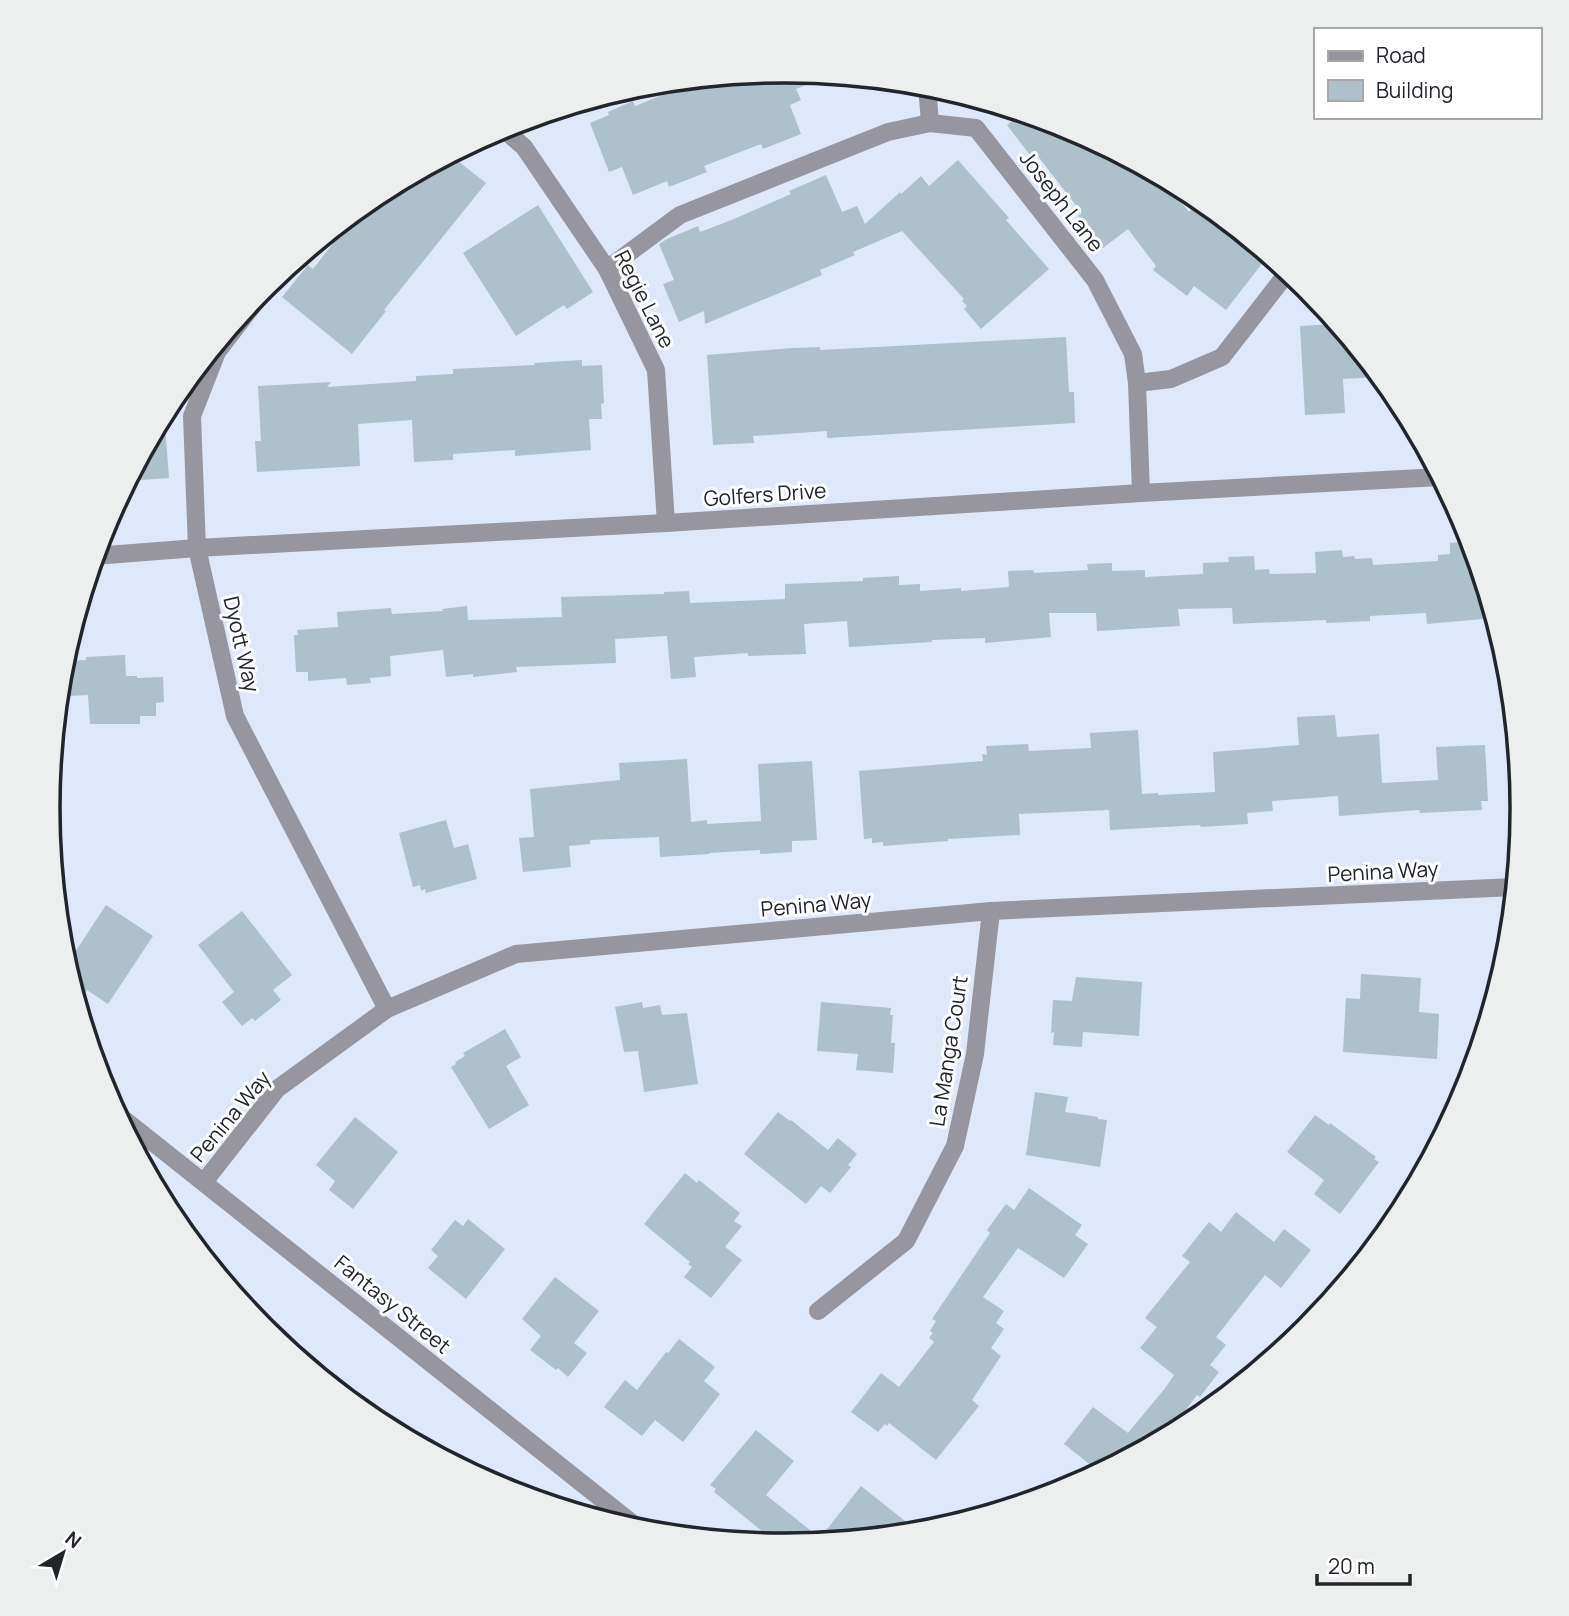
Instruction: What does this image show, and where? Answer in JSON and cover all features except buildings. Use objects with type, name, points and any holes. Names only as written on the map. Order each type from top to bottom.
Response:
[{"type":"street","points":[[929,98],[930,123]]},
{"type":"street","name":"Joseph Lane","points":[[607,268],[680,215],[888,132],[930,123],[976,128],[1095,280],[1133,354],[1137,383],[1141,493]]},
{"type":"street","name":"Regie Lane","points":[[512,136],[524,147],[607,268],[656,370],[666,523]]},
{"type":"street","points":[[1137,383],[1171,379],[1222,358],[1282,280]]},
{"type":"street","name":"Dyott Way","points":[[213,362],[192,415],[197,548],[234,716],[387,1009]]},
{"type":"street","name":"Golfers Drive","points":[[106,555],[1430,478]]},
{"type":"street","name":"Penina Way","points":[[204,1182],[277,1089],[387,1009],[516,954],[991,911],[1505,887]]},
{"type":"street","name":"La Manga Court","points":[[818,1311],[906,1241],[956,1146],[975,1054],[991,911]]},
{"type":"street","name":"Fantasy Street","points":[[133,1126],[620,1514]]}]
